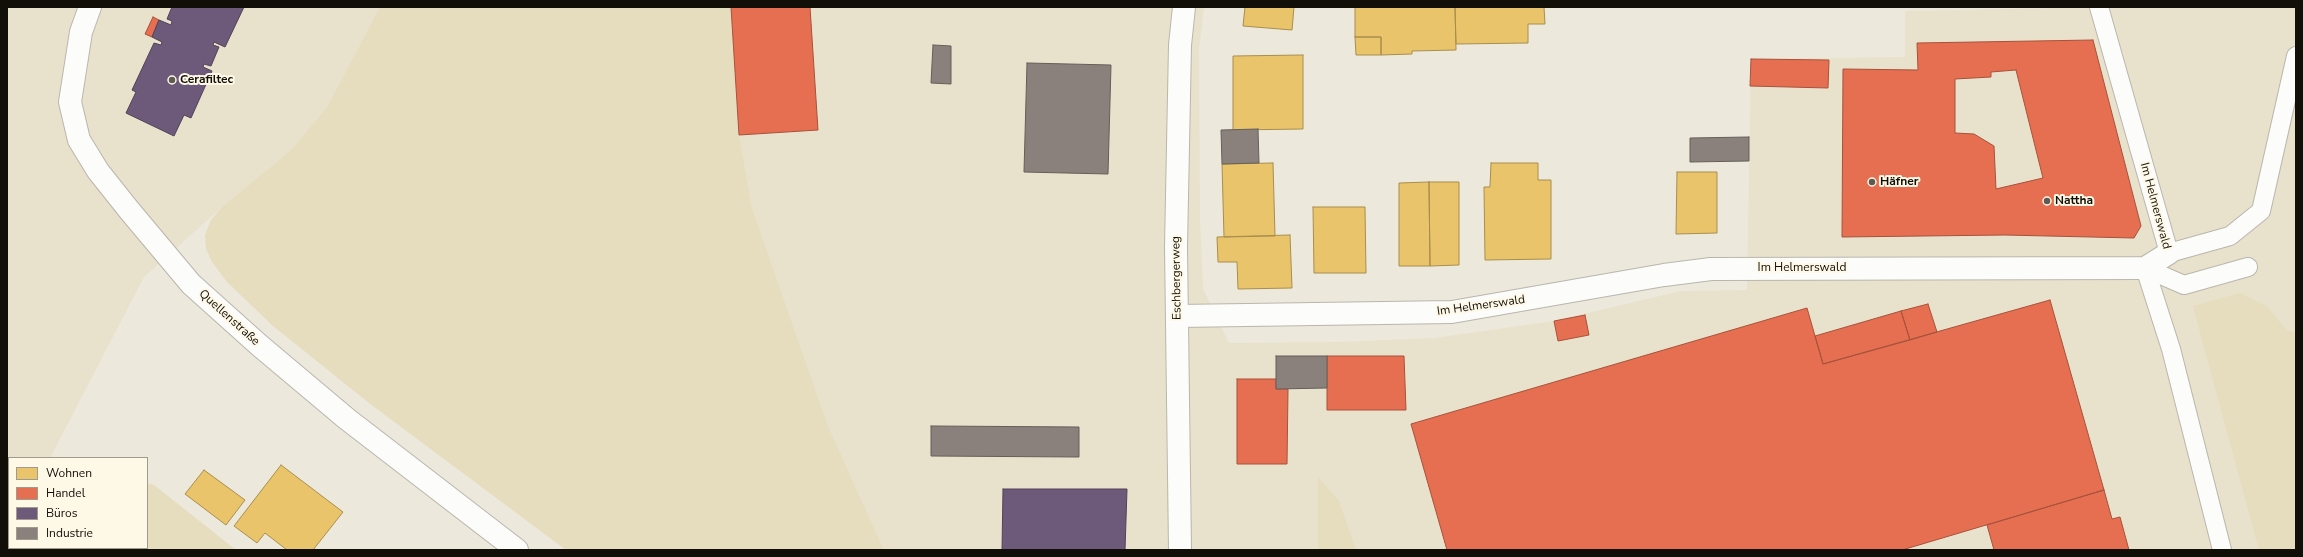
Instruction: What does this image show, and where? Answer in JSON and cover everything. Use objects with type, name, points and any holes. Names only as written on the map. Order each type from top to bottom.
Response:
[{"type":"street","name":"Quellenstraße","points":[[90,7],[80,32],[70,102],[79,140],[98,171],[191,284],[259,345],[348,419],[517,550]]},
{"type":"street","name":"Eschbergerweg","points":[[1180,550],[1176,232],[1180,45],[1184,7]]},
{"type":"street","name":"Im Helmerswald","points":[[1178,316],[1452,312],[1664,275],[1712,269],[2145,268],[2169,253]]},
{"type":"lane","name":"Im Helmerswald","points":[[2099,7],[2169,253]]},
{"type":"lane","points":[[2169,253],[2230,236],[2261,211],[2296,56]]},
{"type":"lane","points":[[2145,268],[2184,285],[2248,267]]},
{"type":"lane","points":[[2145,268],[2171,349],[2222,550]]},
{"type":"shaded area","points":[[7,7],[380,7],[327,107],[291,150],[222,207],[144,277],[51,457],[8,457],[7,485]]},
{"type":"shaded area","points":[[380,7],[731,7],[739,135],[752,208],[828,426],[884,550],[566,550],[369,403],[273,326],[227,282],[212,262],[206,249],[205,235],[211,220],[222,207],[291,150],[327,107]]},
{"type":"shaded area","points":[[731,7],[1204,7],[1199,49],[1200,218],[1203,289],[1229,343],[1338,342],[1435,338],[1554,321],[1681,291],[1747,290],[1751,59],[1905,57],[1905,11],[2112,7],[2296,7],[2296,550],[884,550],[828,426],[752,208],[739,135]]},
{"type":"shaded area","points":[[2240,293],[2268,307],[2287,331],[2296,332],[2296,550],[2259,550],[2193,306]]},
{"type":"shaded area","points":[[1318,477],[1339,501],[1356,550],[1318,550]]},
{"type":"shaded area","points":[[148,483],[154,485],[236,550],[7,550],[7,485],[8,549],[148,549]]},
{"type":"building: Wohnen","points":[[1245,7],[1294,7],[1292,30],[1243,26]]},
{"type":"building: Wohnen","points":[[1355,7],[1455,7],[1456,50],[1412,51],[1412,54],[1381,55],[1381,37],[1355,37]]},
{"type":"building: Wohnen","points":[[1455,7],[1544,7],[1545,24],[1528,24],[1528,43],[1456,44]]},
{"type":"building: Wohnen","points":[[1355,37],[1381,37],[1381,55],[1356,55]]},
{"type":"building: Wohnen","points":[[1303,55],[1303,129],[1233,130],[1233,56]]},
{"type":"building: Wohnen","points":[[1273,163],[1275,236],[1224,237],[1222,164]]},
{"type":"building: Wohnen","points":[[1491,163],[1538,163],[1538,180],[1551,180],[1551,259],[1485,260],[1484,187],[1490,187]]},
{"type":"building: Wohnen","points":[[1677,172],[1717,172],[1717,233],[1676,234]]},
{"type":"building: Wohnen","points":[[1429,182],[1430,266],[1399,266],[1399,183]]},
{"type":"building: Wohnen","points":[[1429,182],[1459,182],[1459,265],[1430,266]]},
{"type":"building: Wohnen","points":[[1313,207],[1365,207],[1366,273],[1314,273]]},
{"type":"building: Wohnen","points":[[1290,235],[1292,288],[1238,289],[1237,262],[1218,262],[1217,237]]},
{"type":"building: Wohnen","points":[[281,465],[343,512],[313,550],[287,550],[265,533],[257,543],[234,526]]},
{"type":"building: Wohnen","points":[[204,470],[245,500],[226,525],[185,494]]},
{"type":"building: Handel","points":[[731,7],[810,7],[818,130],[739,135]]},
{"type":"building: Handel","points":[[153,17],[159,20],[152,37],[145,34]]},
{"type":"building: Handel","points":[[2093,40],[2141,226],[2134,238],[2005,235],[1842,237],[1843,69],[1918,70],[1917,43]],"holes":[[[2016,70],[2043,178],[1996,189],[1994,146],[1974,134],[1955,133],[1955,79],[1991,77],[1991,72]]]},
{"type":"building: Handel","points":[[1751,59],[1829,60],[1828,88],[1750,86]]},
{"type":"building: Handel","points":[[2050,300],[2104,490],[1902,550],[1447,550],[1411,424],[1807,308],[1823,364]]},
{"type":"building: Handel","points":[[1928,304],[1937,332],[1910,340],[1901,311]]},
{"type":"building: Handel","points":[[1901,311],[1910,340],[1823,364],[1815,336]]},
{"type":"building: Handel","points":[[1585,315],[1589,335],[1558,341],[1554,321]]},
{"type":"building: Handel","points":[[1327,356],[1404,356],[1406,410],[1327,410]]},
{"type":"building: Handel","points":[[1237,379],[1276,379],[1276,389],[1288,389],[1287,464],[1237,464]]},
{"type":"building: Handel","points":[[2104,490],[2112,519],[2120,517],[2129,550],[1994,550],[1987,525]]},
{"type":"building: Büros","name":"Cerafiltec","points":[[172,7],[244,7],[225,47],[214,42],[213,45],[219,47],[211,66],[204,64],[203,67],[212,71],[191,118],[184,115],[174,136],[126,113],[136,92],[132,90],[154,43],[161,45],[162,42],[152,37],[159,20],[171,25],[172,21],[167,19]]},
{"type":"building: Büros","points":[[1003,489],[1127,489],[1125,550],[1002,550]]},
{"type":"building: Industrie","points":[[933,45],[951,46],[951,84],[931,83]]},
{"type":"building: Industrie","points":[[1027,63],[1111,65],[1108,174],[1024,172]]},
{"type":"building: Industrie","points":[[1258,129],[1259,163],[1222,164],[1221,130]]},
{"type":"building: Industrie","points":[[1749,137],[1749,161],[1690,162],[1690,138]]},
{"type":"building: Industrie","points":[[1276,356],[1327,356],[1327,388],[1276,389]]},
{"type":"building: Industrie","points":[[931,426],[1079,427],[1079,457],[931,456]]},
{"type":"place","name":"Cerafiltec","points":[[172,80]]},
{"type":"place","name":"Häfner","points":[[1872,182]]},
{"type":"place","name":"Nattha","points":[[2047,201]]}]
